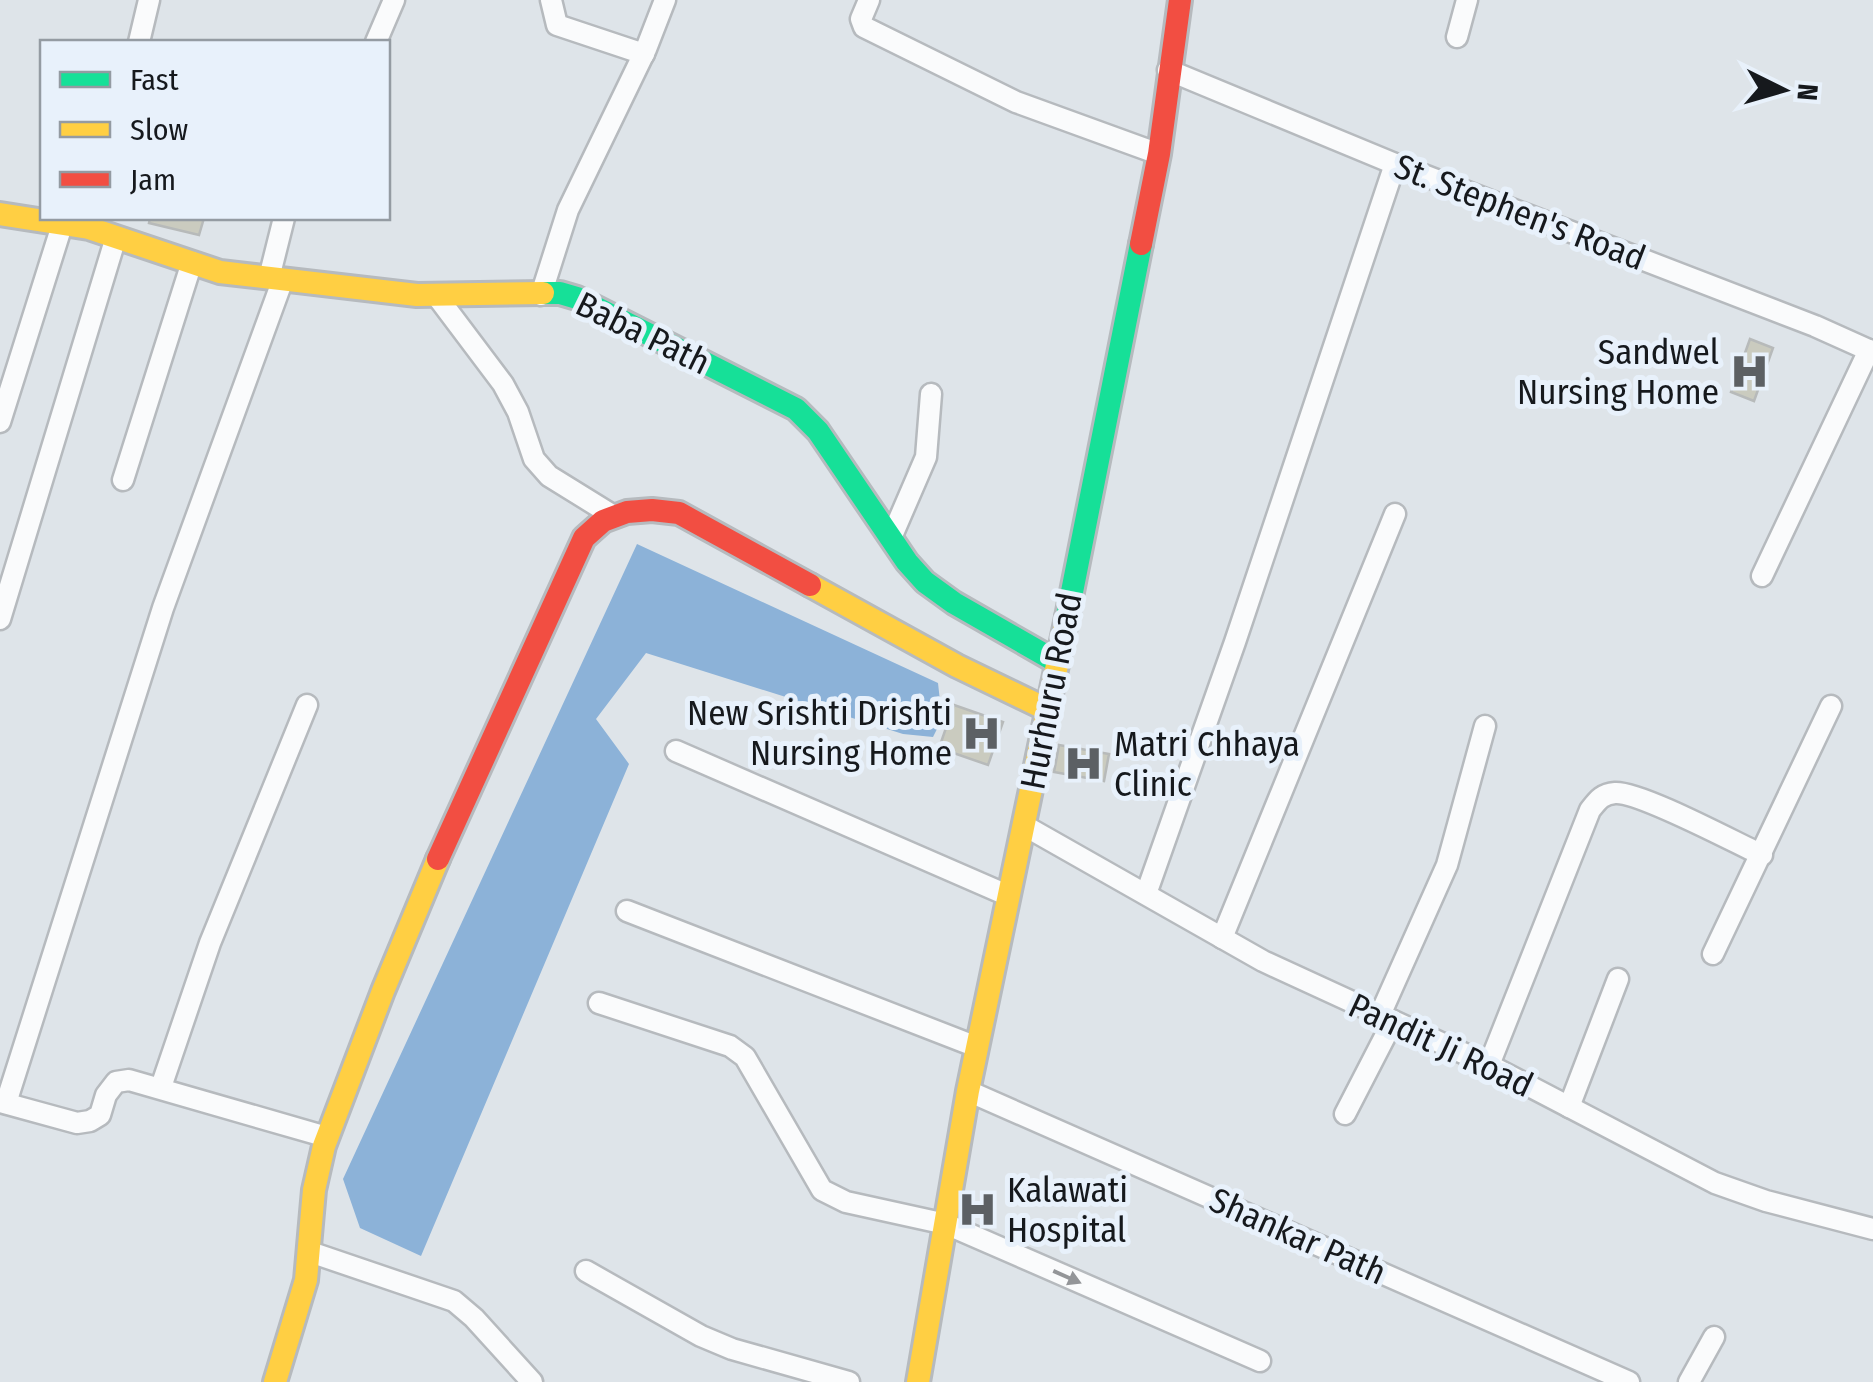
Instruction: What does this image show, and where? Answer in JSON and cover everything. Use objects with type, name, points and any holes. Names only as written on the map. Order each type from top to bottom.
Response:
[{"type":"street","points":[[140,40],[148,0]]},
{"type":"street","points":[[377,40],[394,0]]},
{"type":"street","points":[[541,295],[568,210],[644,54],[665,0]]},
{"type":"street","points":[[869,0],[861,19],[864,27],[1016,102],[1158,154]]},
{"type":"street","name":"Hurhuru Road","points":[[918,1382],[968,1091],[1158,154],[1180,0]]},
{"type":"street","points":[[1457,37],[1467,0]]},
{"type":"street","points":[[553,3],[557,26],[644,54]]},
{"type":"street","name":"St. Stephen's Road","points":[[1168,70],[1395,164],[1871,351]]},
{"type":"street","points":[[1146,894],[1395,164]]},
{"type":"street","name":"Baba Path","points":[[0,214],[40,219]]},
{"type":"street","name":"Baba Path","points":[[48,220],[116,237],[220,272],[436,295],[560,293],[577,298],[796,410],[818,431],[926,582],[954,603],[1057,662]]},
{"type":"street","points":[[284,220],[276,278],[163,608],[3,1103],[77,1123],[90,1121],[100,1114],[106,1095],[116,1082],[129,1080],[327,1137]]},
{"type":"street","points":[[0,422],[64,222]]},
{"type":"street","points":[[0,619],[116,237]]},
{"type":"street","points":[[123,480],[192,262]]},
{"type":"street","points":[[436,295],[503,384],[518,412],[534,459],[550,476],[612,516]]},
{"type":"street","points":[[1762,576],[1871,351]]},
{"type":"street","points":[[891,538],[926,457],[932,394]]},
{"type":"street","points":[[275,1382],[305,1286],[316,1172],[327,1137],[402,943],[488,742],[584,538],[598,522],[657,509],[678,513],[957,666],[1046,709]]},
{"type":"street","points":[[1222,938],[1395,514]]},
{"type":"street","points":[[161,1087],[210,942],[307,705]]},
{"type":"street","points":[[1713,954],[1831,706]]},
{"type":"street","points":[[1345,1114],[1448,865],[1485,726]]},
{"type":"street","points":[[676,751],[1007,896]]},
{"type":"street","points":[[1489,1065],[1590,810],[1601,796],[1619,792],[1644,801],[1762,855]]},
{"type":"street","name":"Pandit Ji Road","points":[[1024,826],[1263,962],[1489,1065],[1715,1183],[1825,1218],[1873,1228]]},
{"type":"street","points":[[627,911],[978,1047]]},
{"type":"street","points":[[1569,1107],[1618,979]]},
{"type":"street","points":[[599,1003],[730,1046],[745,1057],[822,1190],[846,1202],[946,1224],[1260,1361]]},
{"type":"street","name":"Shankar Path","points":[[968,1091],[1629,1382]]},
{"type":"street","points":[[310,1252],[454,1301],[532,1382]]},
{"type":"street","points":[[586,1271],[701,1336],[732,1349],[849,1382]]},
{"type":"street","points":[[1688,1382],[1714,1337]]},
{"type":"water","points":[[637,544],[938,683],[942,719],[933,737],[903,734],[646,653],[596,719],[629,764],[421,1256],[360,1228],[343,1179]]},
{"type":"building","points":[[150,220],[203,220],[199,235],[149,223]]},
{"type":"building","points":[[1750,339],[1773,348],[1754,401],[1731,392]]},
{"type":"building","points":[[954,705],[1003,722],[988,765],[939,748]]},
{"type":"building","points":[[1059,745],[1109,754],[1104,781],[1054,772]]},
{"type":"traffic: fast","points":[[1067,617],[1141,244]]},
{"type":"traffic: fast","points":[[543,293],[577,298],[796,409],[818,431],[907,562],[925,582],[1057,662]]},
{"type":"traffic: slow","points":[[0,214],[89,228],[220,272],[417,295],[543,293]]},
{"type":"traffic: slow","points":[[810,585],[957,666],[1046,709]]},
{"type":"traffic: slow","points":[[918,1382],[968,1091],[1067,617]]},
{"type":"traffic: slow","points":[[275,1382],[306,1280],[314,1190],[324,1146],[438,859]]},
{"type":"traffic: jam","points":[[1141,244],[1159,154],[1180,0]]},
{"type":"traffic: jam","points":[[438,859],[584,538],[603,521],[627,512],[679,513],[810,585]]},
{"type":"place","name":"Sandwel Nursing Home","points":[[1749,372]]},
{"type":"place","name":"New Srishti Drishti Nursing Home","points":[[982,733]]},
{"type":"place","name":"Matri Chhaya Clinic","points":[[1084,764]]},
{"type":"place","name":"Kalawati Hospital","points":[[977,1210]]}]
